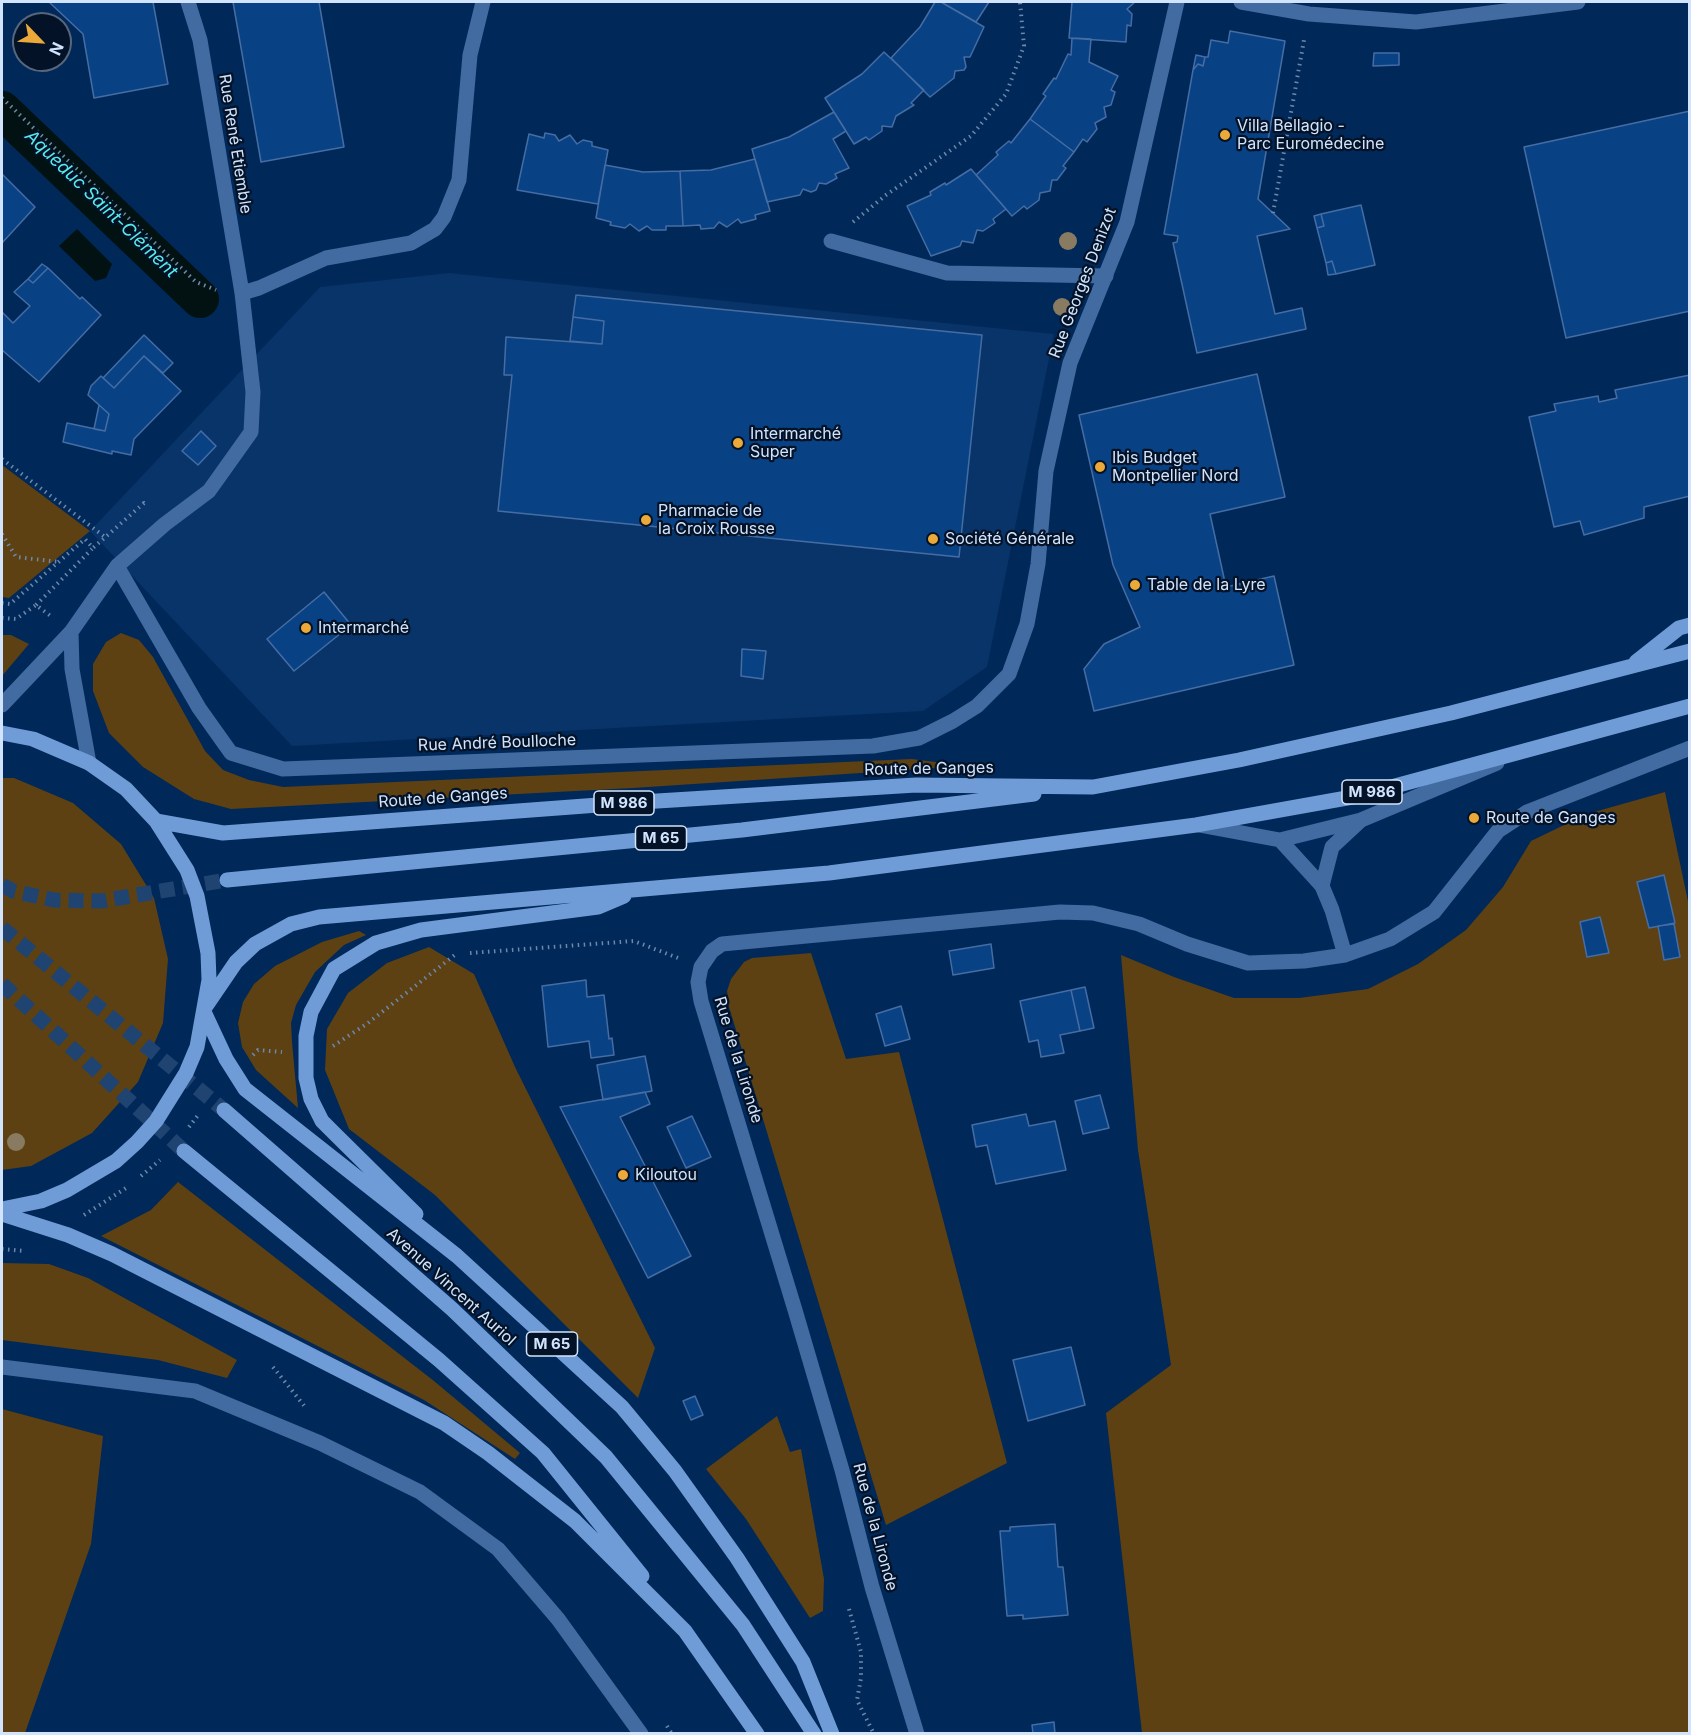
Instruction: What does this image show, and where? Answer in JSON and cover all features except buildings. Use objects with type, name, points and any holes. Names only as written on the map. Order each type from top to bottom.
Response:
[{"type":"main road","name":"M 986","points":[[1629,668],[1679,628],[1689,625]]},
{"type":"main road","name":"Route de Ganges","points":[[156,820],[223,833],[625,803],[916,785],[1094,787],[1239,760],[1451,713],[1689,651]]},
{"type":"main road","name":"M 986","points":[[205,1010],[236,962],[270,933],[291,924],[319,917],[829,873],[1196,825],[1358,796],[1689,706]]},
{"type":"main road","points":[[2,733],[33,739],[89,763],[126,789],[156,820],[173,844],[197,896],[208,953],[209,980],[197,1047],[186,1073],[167,1106],[137,1142],[108,1167],[67,1190],[41,1201],[2,1209]]},
{"type":"main road","name":"M 65","points":[[227,880],[731,831],[1094,787]]},
{"type":"main road","name":"M 65","points":[[635,891],[598,907],[421,930],[376,943],[334,969],[311,1012],[305,1055],[306,1078],[311,1099],[322,1121],[457,1256],[622,1407],[675,1471],[737,1558],[803,1662],[832,1734]]},
{"type":"main road","name":"M 65","points":[[205,1010],[234,1073],[245,1089],[457,1256]]},
{"type":"main road","name":"Avenue Vincent Auriol","points":[[224,1110],[452,1309],[606,1457],[743,1625],[814,1734]]},
{"type":"main road","points":[[184,1151],[439,1360],[543,1453],[685,1631],[757,1734]]},
{"type":"main road","points":[[2,1214],[68,1235],[112,1254],[444,1423],[528,1482],[575,1521],[685,1631]]},
{"type":"street","name":"Rue René Etiemble","points":[[2,705],[71,632],[117,566],[165,524],[210,491],[251,432],[253,392],[242,293],[200,40],[188,2]]},
{"type":"street","points":[[242,293],[259,288],[326,258],[411,243],[435,229],[444,217],[459,180],[470,55],[483,2]]},
{"type":"street","name":"Rue Georges Denizot","points":[[977,706],[1009,674],[1027,624],[1038,564],[1046,471],[1070,363],[1127,222],[1178,2]]},
{"type":"street","points":[[1241,2],[1309,14],[1416,22],[1578,2]]},
{"type":"street","points":[[831,241],[946,273],[1106,276]]},
{"type":"street","name":"Rue André Boulloche","points":[[117,566],[199,708],[231,753],[283,769],[873,746],[918,738],[977,706]]},
{"type":"street","points":[[71,632],[72,669],[89,763]]},
{"type":"street","points":[[1196,825],[1280,840],[1361,820],[1545,744]]},
{"type":"street","points":[[701,967],[712,951],[722,944],[1060,912],[1093,913],[1139,924],[1187,944],[1248,963],[1304,961],[1345,955],[1389,939],[1434,912],[1498,831],[1527,812],[1689,748]]},
{"type":"street","points":[[1322,886],[1332,847],[1361,820]]},
{"type":"street","points":[[1280,840],[1322,886],[1332,910],[1345,955]]},
{"type":"street","name":"Rue de la Lironde","points":[[701,967],[698,982],[701,1000],[795,1310],[842,1470],[872,1587],[917,1734]]},
{"type":"street","points":[[2,1367],[195,1390],[320,1443],[420,1492],[498,1549],[558,1619],[641,1734]]},
{"type":"path","points":[[831,241],[886,195],[970,136],[1006,94],[1024,46],[1020,2]]},
{"type":"path","points":[[1273,213],[1309,14]]},
{"type":"path","points":[[2,98],[196,282],[218,291],[242,293]]},
{"type":"path","points":[[2,459],[105,537]]},
{"type":"path","points":[[2,618],[16,618],[36,605],[93,548],[144,503],[150,508]]},
{"type":"path","points":[[2,534],[16,557],[60,562]]},
{"type":"path","points":[[2,603],[10,604],[85,539],[93,548]]},
{"type":"path","points":[[36,605],[71,632]]},
{"type":"path","points":[[234,1073],[258,1050],[305,1055],[327,1050],[368,1023],[455,954],[634,941],[701,967]]},
{"type":"path","points":[[188,1129],[206,1105]]},
{"type":"path","points":[[136,1180],[167,1152]]},
{"type":"path","points":[[68,1235],[76,1220],[129,1186]]},
{"type":"path","points":[[872,1587],[851,1601],[849,1611],[861,1652],[861,1678],[857,1700],[874,1734]]},
{"type":"shaded area","points":[[77,229],[112,264],[106,278],[95,281],[59,246]]},
{"type":"shaded area","points":[[449,273],[1054,334],[987,667],[923,711],[292,746],[90,531],[320,287]]},
{"type":"shaded area","points":[[2,465],[90,531],[9,598],[2,597]]},
{"type":"shaded area","points":[[121,633],[139,640],[153,657],[205,751],[223,770],[249,780],[283,787],[912,759],[967,766],[633,788],[231,809],[194,799],[143,767],[109,733],[93,691],[93,664],[106,642]]},
{"type":"shaded area","points":[[2,635],[11,635],[29,644],[2,676]]},
{"type":"shaded area","points":[[2,778],[14,778],[73,803],[121,844],[154,898],[168,959],[163,1023],[138,1082],[92,1133],[31,1166],[2,1170]]},
{"type":"shaded area","points":[[1665,792],[1690,911],[1689,1733],[1142,1733],[1106,1413],[1171,1365],[1138,1150],[1121,955],[1234,998],[1299,998],[1368,989],[1418,964],[1466,930],[1503,887],[1531,841],[1587,814]]},
{"type":"shaded area","points":[[359,931],[366,935],[344,945],[315,972],[296,1005],[291,1023],[298,1108],[256,1070],[242,1047],[238,1023],[243,1002],[254,984],[275,966],[322,942]]},
{"type":"shaded area","points":[[429,947],[474,974],[515,1067],[655,1348],[638,1398],[435,1195],[349,1129],[325,1070],[327,1029],[348,993],[387,963]]},
{"type":"shaded area","points":[[811,953],[846,1059],[899,1052],[1007,1463],[886,1525],[729,1007],[727,991],[731,979],[744,962],[752,958]]},
{"type":"shaded area","points":[[178,1182],[434,1381],[520,1453],[515,1459],[424,1400],[101,1236],[151,1210]]},
{"type":"shaded area","points":[[2,1263],[49,1264],[88,1278],[237,1360],[227,1378],[158,1360],[2,1340]]},
{"type":"shaded area","points":[[2,1409],[103,1436],[91,1544],[25,1733],[2,1733]]},
{"type":"shaded area","points":[[777,1416],[790,1452],[801,1449],[824,1579],[823,1611],[810,1618],[746,1519],[706,1469]]},
{"type":"waterway","name":"Aqueduc Saint-Clément","points":[[2,110],[200,299]]},
{"type":"tunnel","points":[[2,885],[13,891],[54,900],[101,901],[227,880]]},
{"type":"tunnel","points":[[2,928],[224,1110]]},
{"type":"tunnel","points":[[2,984],[184,1151]]},
{"type":"place","name":"Villa Bellagio - Parc Euromédecine","points":[[1225,135]]},
{"type":"place","name":"Intermarché Super","points":[[738,443]]},
{"type":"place","name":"Ibis Budget Montpellier Nord","points":[[1100,467]]},
{"type":"place","name":"Pharmacie de la Croix Rousse","points":[[646,520]]},
{"type":"place","name":"Société Générale","points":[[933,539]]},
{"type":"place","name":"Table de la Lyre","points":[[1135,585]]},
{"type":"place","name":"Intermarché","points":[[306,628]]},
{"type":"place","name":"Route de Ganges","points":[[1474,818]]},
{"type":"place","name":"Kiloutou","points":[[623,1175]]}]
